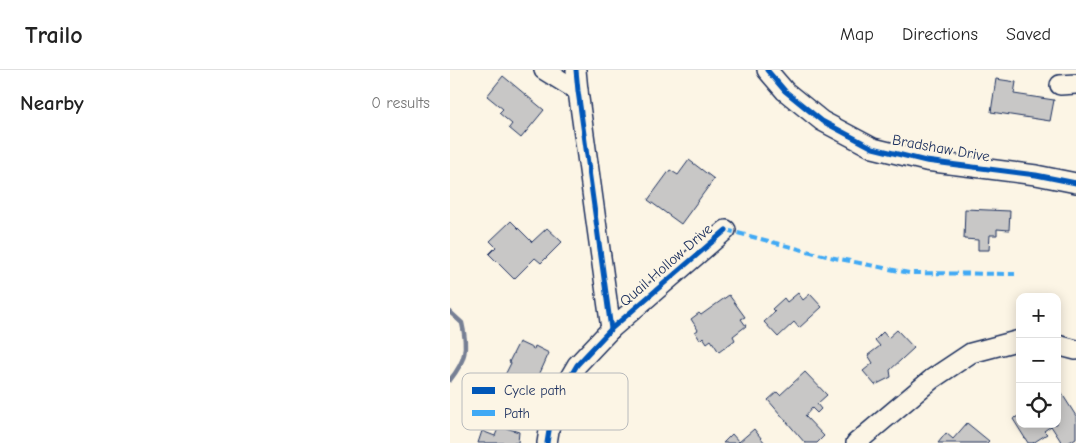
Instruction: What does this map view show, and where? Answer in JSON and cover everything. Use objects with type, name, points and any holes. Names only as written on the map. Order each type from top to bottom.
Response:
[{"type":"street","points":[[544,70],[578,91]]},
{"type":"street","points":[[576,70],[611,329]]},
{"type":"street","name":"Bradshaw Drive","points":[[767,70],[785,91],[822,121],[873,148],[926,161],[1036,175],[1076,184]]},
{"type":"street","name":"Quail Hollow Drive","points":[[572,373],[577,365],[611,329],[726,230]]},
{"type":"street","points":[[856,443],[932,379],[971,353],[1016,341]]},
{"type":"street","points":[[1061,346],[1076,350]]},
{"type":"street","name":"Quail Hollow Drive","points":[[547,443],[549,430]]},
{"type":"building","points":[[503,76],[544,110],[521,138],[509,128],[512,124],[499,113],[503,109],[487,96]]},
{"type":"building","points":[[996,79],[1016,82],[1014,94],[1054,100],[1050,121],[991,112]]},
{"type":"building","points":[[689,160],[714,179],[681,224],[648,200],[670,170],[678,175]]},
{"type":"building","points":[[965,209],[1010,211],[1009,230],[997,229],[997,235],[990,235],[989,250],[978,250],[978,240],[964,239]]},
{"type":"building","points":[[511,221],[532,242],[547,228],[562,242],[541,263],[535,258],[514,279],[489,254],[496,247],[490,241]]},
{"type":"building","points":[[798,293],[803,300],[810,294],[822,307],[799,328],[794,322],[778,337],[764,322],[775,312],[772,309],[784,298],[787,302]]},
{"type":"building","points":[[729,295],[745,317],[741,319],[746,326],[733,336],[735,340],[719,352],[711,340],[707,343],[703,337],[700,340],[695,332],[698,330],[691,319],[699,313],[701,315]]},
{"type":"building","points":[[897,330],[914,348],[890,370],[891,377],[875,385],[863,371],[873,363],[868,355],[880,346],[875,340],[883,332],[888,338]]},
{"type":"building","points":[[519,342],[534,349],[535,346],[549,353],[540,373],[506,373],[511,363],[509,362]]},
{"type":"building","points":[[805,372],[827,395],[817,404],[821,409],[817,413],[812,408],[805,416],[824,436],[817,443],[805,443],[768,400],[777,392],[780,395]]},
{"type":"building","points":[[1061,392],[1076,416],[1076,438],[1068,443],[1062,443],[1052,428],[1061,428]]},
{"type":"building","points":[[967,423],[989,441],[987,443],[938,443],[946,433],[953,439]]},
{"type":"building","points":[[1019,428],[1048,428],[1044,431],[1047,434],[1033,443],[1028,443]]},
{"type":"building","points":[[754,429],[765,443],[723,443],[732,434],[739,442]]},
{"type":"building","points":[[497,430],[519,432],[518,443],[478,443],[482,431],[495,436]]},
{"type":"waterway","points":[[450,312],[462,323],[465,340],[462,360],[450,380]]},
{"type":"marked path","points":[[726,230],[830,257],[909,273],[1015,274]]},
{"type":"cycle path","points":[[576,70],[611,329]]},
{"type":"cycle path","points":[[767,70],[785,91],[822,121],[873,148],[926,161],[1036,175],[1076,183]]},
{"type":"cycle path","points":[[572,373],[577,365],[611,329],[726,230]]},
{"type":"cycle path","points":[[547,443],[549,430]]}]
